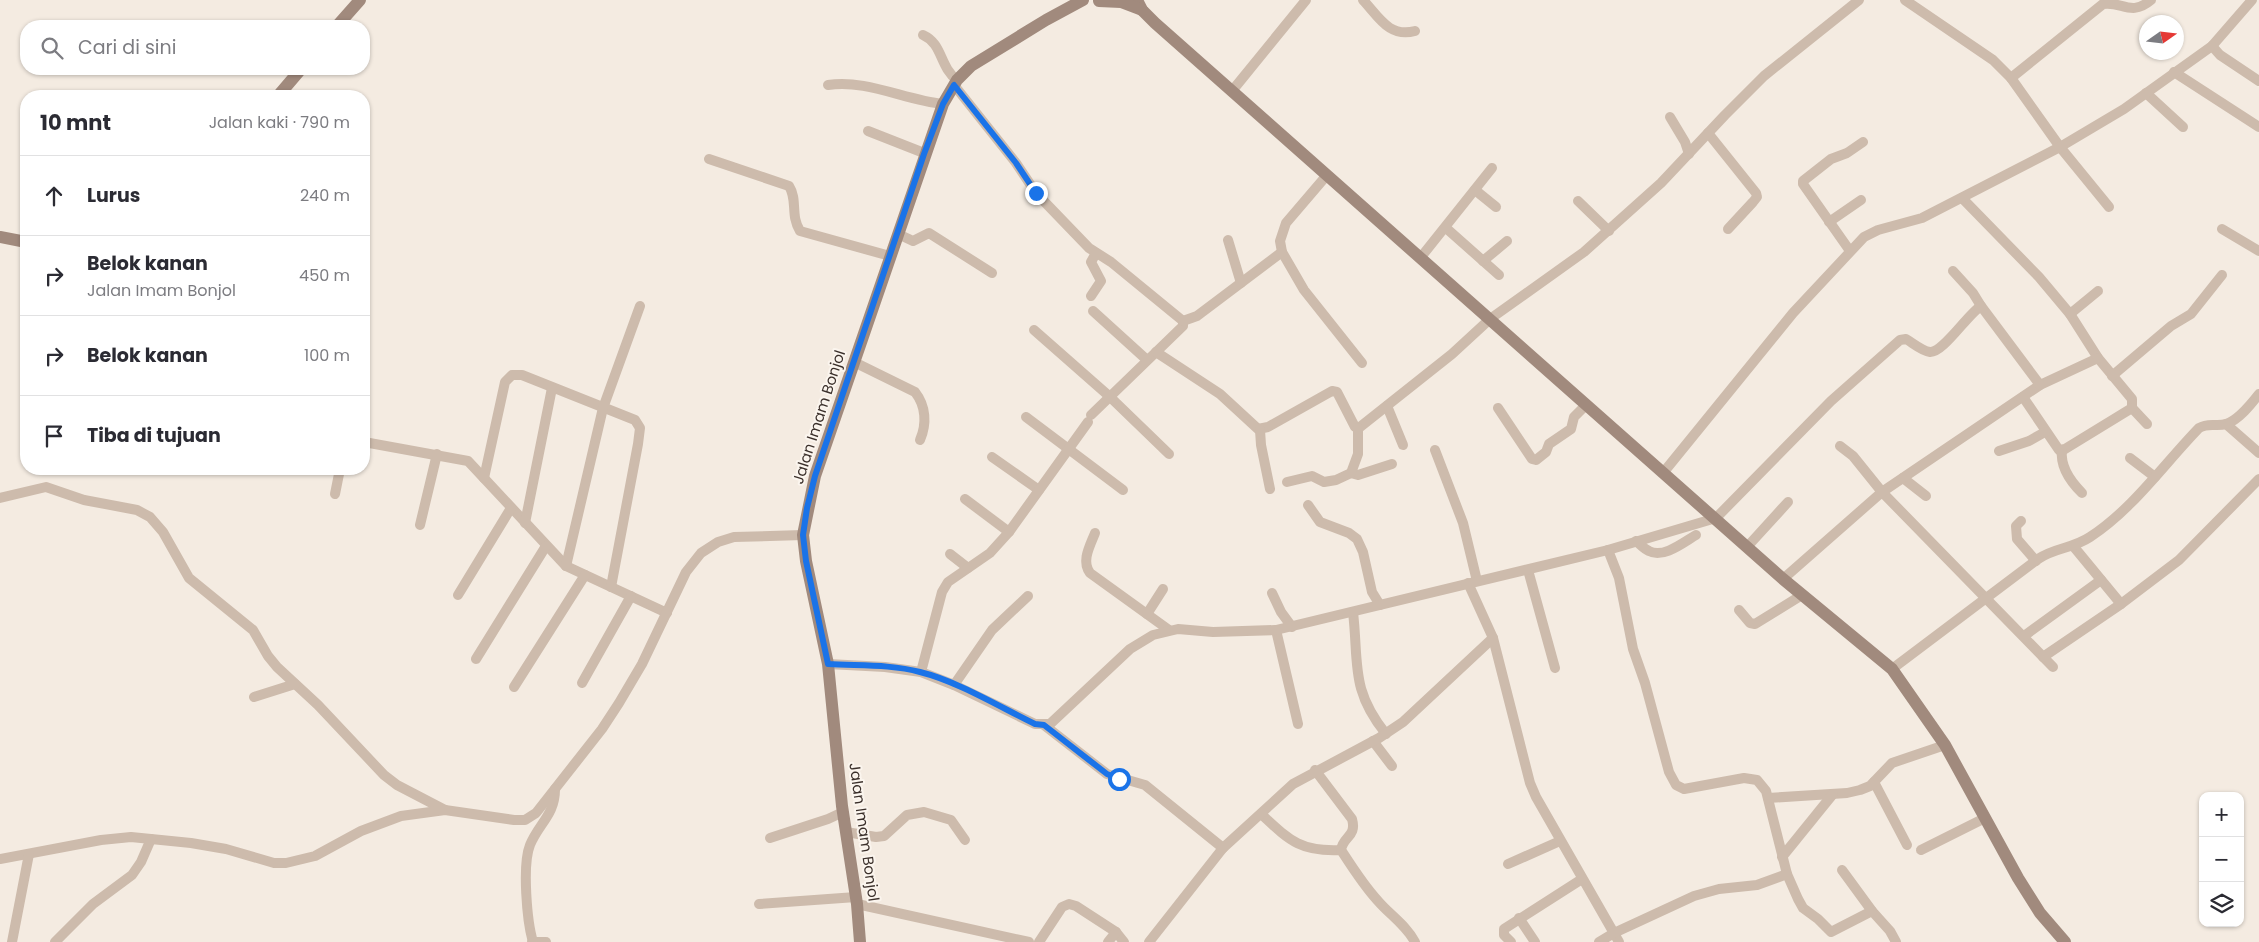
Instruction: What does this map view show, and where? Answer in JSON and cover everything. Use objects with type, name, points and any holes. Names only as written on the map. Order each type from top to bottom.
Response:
[{"type":"main road","points":[[343,20],[360,0]]},
{"type":"main road","name":"Jalan Imam Bonjol","points":[[860,942],[857,900],[843,812],[828,664],[806,561],[803,535],[815,476],[924,154],[943,104],[956,83],[971,66],[1083,0]]},
{"type":"main road","name":"Jalan Imam Bonjol","points":[[1070,7],[1087,5],[1099,0],[1140,5]]},
{"type":"main road","points":[[1140,5],[1232,91],[1663,474],[1716,518],[1783,579],[1892,669],[1945,745],[2036,906],[2065,942]]},
{"type":"main road","points":[[283,90],[296,75]]},
{"type":"main road","points":[[0,237],[20,241]]},
{"type":"street","points":[[1232,91],[1306,0]]},
{"type":"street","points":[[1363,0],[1392,31],[1403,33],[1414,31]]},
{"type":"street","points":[[1358,428],[1452,354],[1490,319],[1558,272],[1609,230],[1661,183],[1764,76],[1859,0]]},
{"type":"street","points":[[1905,0],[1987,53],[2011,78],[2060,146],[2109,207]]},
{"type":"street","points":[[2011,78],[2103,4],[2136,8],[2143,6],[2151,0]]},
{"type":"street","points":[[1663,474],[1793,312],[1864,237],[1878,230],[1922,218],[2060,146],[2124,109],[2212,46],[2252,0]]},
{"type":"street","points":[[923,35],[935,44],[948,73],[1016,163],[1036,193],[1096,253],[1111,262],[1183,321]]},
{"type":"street","points":[[2212,46],[2220,55],[2259,81]]},
{"type":"street","points":[[2174,72],[2259,127]]},
{"type":"street","points":[[828,85],[854,84],[926,102],[943,104]]},
{"type":"street","points":[[2146,93],[2183,127]]},
{"type":"street","points":[[1670,117],[1685,142],[1689,154]]},
{"type":"street","points":[[868,131],[924,154]]},
{"type":"street","points":[[1708,133],[1756,193],[1757,197],[1728,229]]},
{"type":"street","points":[[1850,251],[1803,184],[1803,180],[1831,159],[1848,153],[1863,142]]},
{"type":"street","points":[[709,159],[790,186],[794,198],[793,216],[800,230],[890,256]]},
{"type":"street","points":[[1421,258],[1492,168]]},
{"type":"street","points":[[1327,175],[1282,228],[1280,241],[1282,252],[1304,290],[1362,363]]},
{"type":"street","points":[[1475,190],[1496,207]]},
{"type":"street","points":[[1962,198],[2039,277],[2070,314],[2098,358],[2132,399],[2132,408],[2147,424]]},
{"type":"street","points":[[1830,222],[1861,200]]},
{"type":"street","points":[[1578,201],[1609,230]]},
{"type":"street","points":[[1446,228],[1499,275]]},
{"type":"street","points":[[2222,229],[2259,251]]},
{"type":"street","points":[[898,234],[913,240],[929,233],[992,273]]},
{"type":"street","points":[[1228,240],[1241,283]]},
{"type":"street","points":[[1483,261],[1507,241]]},
{"type":"street","points":[[1183,321],[1195,318],[1282,252]]},
{"type":"street","points":[[1091,296],[1101,281],[1091,262],[1096,253]]},
{"type":"street","points":[[1953,271],[1973,293],[1980,306],[2040,385]]},
{"type":"street","points":[[2112,376],[2171,326],[2191,314],[2222,275]]},
{"type":"street","points":[[2070,314],[2098,291]]},
{"type":"street","points":[[566,566],[603,408],[640,306]]},
{"type":"street","points":[[828,664],[893,668],[921,672],[954,685],[1035,724],[1044,725],[1055,721],[1139,642],[1169,630],[1178,628],[1214,632],[1276,630],[1292,627],[1608,550],[1716,518],[1831,401],[1897,343],[1906,339],[1927,352],[1936,352],[1942,348],[1967,317],[1980,306]]},
{"type":"street","points":[[1093,311],[1147,360]]},
{"type":"street","points":[[921,672],[942,592],[948,582],[990,554],[1109,396],[1183,326],[1183,321]]},
{"type":"street","points":[[1034,330],[1109,396],[1169,454]]},
{"type":"street","points":[[1156,352],[1220,394],[1260,430],[1260,445],[1270,489]]},
{"type":"street","points":[[1783,579],[1882,492],[2040,385],[2098,358]]},
{"type":"street","points":[[854,362],[915,392],[920,398],[925,423],[920,440]]},
{"type":"street","points":[[484,478],[505,382],[512,375],[522,375],[635,420],[640,428],[611,587]]},
{"type":"street","points":[[525,523],[552,388]]},
{"type":"street","points":[[1260,430],[1332,391],[1337,392],[1355,427],[1358,428]]},
{"type":"street","points":[[1892,669],[1985,597],[2047,553],[2074,547],[2106,525],[2199,428],[2209,424],[2226,424],[2243,411],[2259,394]]},
{"type":"street","points":[[2023,397],[2055,447],[2062,450]]},
{"type":"street","points":[[1498,408],[1532,459],[1536,460],[1546,452],[1549,444],[1571,430],[1574,417],[1586,405]]},
{"type":"street","points":[[1387,406],[1403,445]]},
{"type":"street","points":[[2062,450],[2132,408]]},
{"type":"street","points":[[1026,416],[1123,490]]},
{"type":"street","points":[[2226,424],[2259,453]]},
{"type":"street","points":[[1351,473],[1358,454],[1358,428]]},
{"type":"street","points":[[1999,451],[2029,441],[2045,432]]},
{"type":"street","points":[[370,443],[468,461],[566,566],[667,613]]},
{"type":"street","points":[[1840,446],[1853,456],[1882,492],[2053,667]]},
{"type":"street","points":[[1435,450],[1463,523],[1473,582],[1493,638],[1530,782],[1560,841],[1616,937]]},
{"type":"street","points":[[2062,450],[2064,464],[2072,483],[2082,493]]},
{"type":"street","points":[[420,525],[437,454]]},
{"type":"street","points":[[992,456],[1039,490]]},
{"type":"street","points":[[2130,458],[2155,476]]},
{"type":"street","points":[[1287,482],[1312,476],[1324,482],[1330,481],[1351,473],[1358,475],[1392,464]]},
{"type":"street","points":[[335,494],[339,475]]},
{"type":"street","points":[[1903,478],[1926,496]]},
{"type":"street","points":[[2043,657],[2121,604],[2179,560],[2259,479]]},
{"type":"street","points":[[0,498],[46,487],[84,500],[143,512],[163,532],[189,578],[253,630],[268,656],[384,775],[397,785],[445,810]]},
{"type":"street","points":[[965,499],[1008,532]]},
{"type":"street","points":[[1747,546],[1788,502]]},
{"type":"street","points":[[1308,506],[1320,522],[1349,533],[1357,539],[1363,552],[1372,592],[1380,605]]},
{"type":"street","points":[[458,595],[511,508]]},
{"type":"street","points":[[2021,520],[2016,526],[2016,539],[2036,561]]},
{"type":"street","points":[[1095,534],[1087,555],[1088,570],[1169,630]]},
{"type":"street","points":[[0,859],[115,838],[151,839],[226,849],[274,863],[286,863],[315,856],[381,823],[401,816],[445,810],[525,820],[536,813],[602,729],[619,703],[642,664],[693,561],[718,542],[750,535],[803,535]]},
{"type":"street","points":[[1636,541],[1648,551],[1658,553],[1665,552],[1696,535]]},
{"type":"street","points":[[476,659],[546,546]]},
{"type":"street","points":[[2074,547],[2121,604]]},
{"type":"street","points":[[1608,550],[1619,578],[1633,649],[1645,683],[1673,781],[1684,789],[1744,778],[1754,778],[1762,784],[1768,798],[1787,874],[1801,904],[1829,932],[1835,931],[1872,911]]},
{"type":"street","points":[[950,554],[968,568]]},
{"type":"street","points":[[1528,570],[1555,668]]},
{"type":"street","points":[[514,687],[585,575]]},
{"type":"street","points":[[2024,636],[2101,580]]},
{"type":"street","points":[[1147,614],[1163,589]]},
{"type":"street","points":[[1272,593],[1281,612],[1292,627]]},
{"type":"street","points":[[1739,610],[1750,623],[1755,624],[1802,595]]},
{"type":"street","points":[[582,683],[631,596]]},
{"type":"street","points":[[954,685],[992,630],[1028,596]]},
{"type":"street","points":[[1353,612],[1358,686],[1373,715],[1386,734]]},
{"type":"street","points":[[1276,630],[1298,724]]},
{"type":"street","points":[[1149,942],[1224,848],[1293,784],[1315,770],[1386,734],[1403,722],[1493,638]]},
{"type":"street","points":[[254,697],[295,684]]},
{"type":"street","points":[[1044,725],[1107,774],[1145,786],[1224,848]]},
{"type":"street","points":[[1372,741],[1392,766]]},
{"type":"street","points":[[1768,798],[1854,792],[1874,782],[1884,769],[1896,760],[1945,745]]},
{"type":"street","points":[[1315,770],[1352,819],[1354,826],[1351,834],[1342,844],[1341,850],[1367,888],[1404,926],[1415,942]]},
{"type":"street","points":[[1874,782],[1907,844]]},
{"type":"street","points":[[546,942],[532,942],[528,919],[527,862],[529,846],[549,816],[555,802],[555,789]]},
{"type":"street","points":[[1782,857],[1833,794]]},
{"type":"street","points":[[770,838],[828,819],[843,812]]},
{"type":"street","points":[[846,832],[876,837],[884,836],[907,815],[924,812],[951,820],[965,840]]},
{"type":"street","points":[[1260,814],[1288,839],[1314,850],[1341,850]]},
{"type":"street","points":[[1921,850],[1985,818]]},
{"type":"street","points":[[55,942],[93,904],[132,875],[141,862],[151,839]]},
{"type":"street","points":[[1508,864],[1560,841]]},
{"type":"street","points":[[12,942],[29,854]]},
{"type":"street","points":[[1842,870],[1872,911],[1890,931],[1896,942]]},
{"type":"street","points":[[1599,942],[1616,937],[1694,896],[1757,885],[1787,874]]},
{"type":"street","points":[[1511,942],[1503,931],[1520,918],[1582,879]]},
{"type":"street","points":[[759,904],[857,900],[1029,942]]},
{"type":"street","points":[[1039,942],[1062,907],[1069,904],[1076,906],[1116,932],[1124,942]]},
{"type":"street","points":[[1520,918],[1535,942]]},
{"type":"street","points":[[1108,942],[1116,932]]},
{"type":"route","points":[[1036,193],[1016,163],[954,85],[943,104],[924,154],[815,476],[803,535],[806,561],[828,664],[900,668],[921,672],[954,685],[1035,724],[1044,725],[1107,774],[1119,779]]}]
